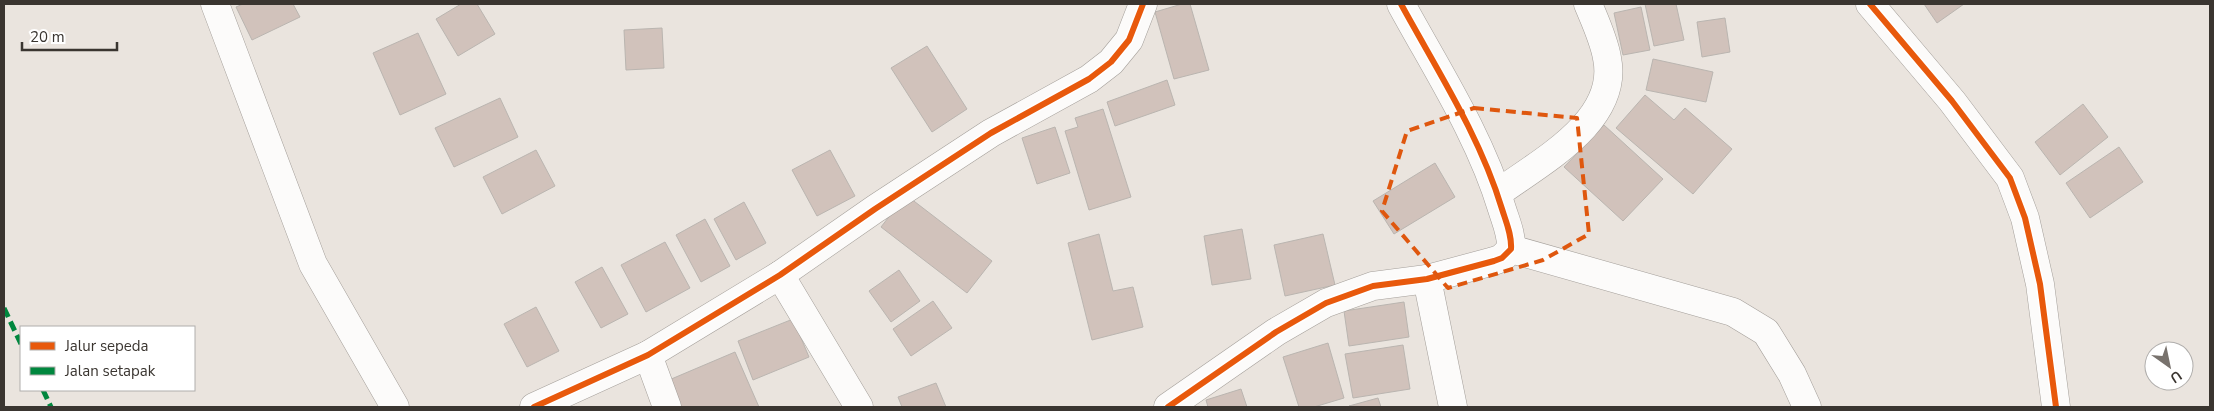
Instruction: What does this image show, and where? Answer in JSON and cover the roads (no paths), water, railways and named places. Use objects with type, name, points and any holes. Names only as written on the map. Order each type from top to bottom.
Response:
[{"type":"street","points":[[215,4],[313,264],[395,407]]},
{"type":"street","points":[[534,407],[648,355],[780,275],[875,209],[991,134],[1089,78],[1111,62],[1129,40],[1143,4]]},
{"type":"street","points":[[1168,407],[1276,332],[1326,303],[1373,286],[1427,279],[1502,258],[1511,249],[1512,240],[1498,193],[1480,149],[1401,4]]},
{"type":"street","points":[[1498,193],[1583,128],[1602,101],[1609,72],[1607,58],[1588,4]]},
{"type":"street","points":[[1870,4],[1952,101],[2010,178],[2025,218],[2040,284],[2056,407]]},
{"type":"street","points":[[1511,249],[1733,312],[1766,332],[1792,374],[1807,407]]},
{"type":"street","points":[[780,275],[858,407]]},
{"type":"street","points":[[1427,279],[1453,407]]},
{"type":"street","points":[[648,355],[667,407]]}]
